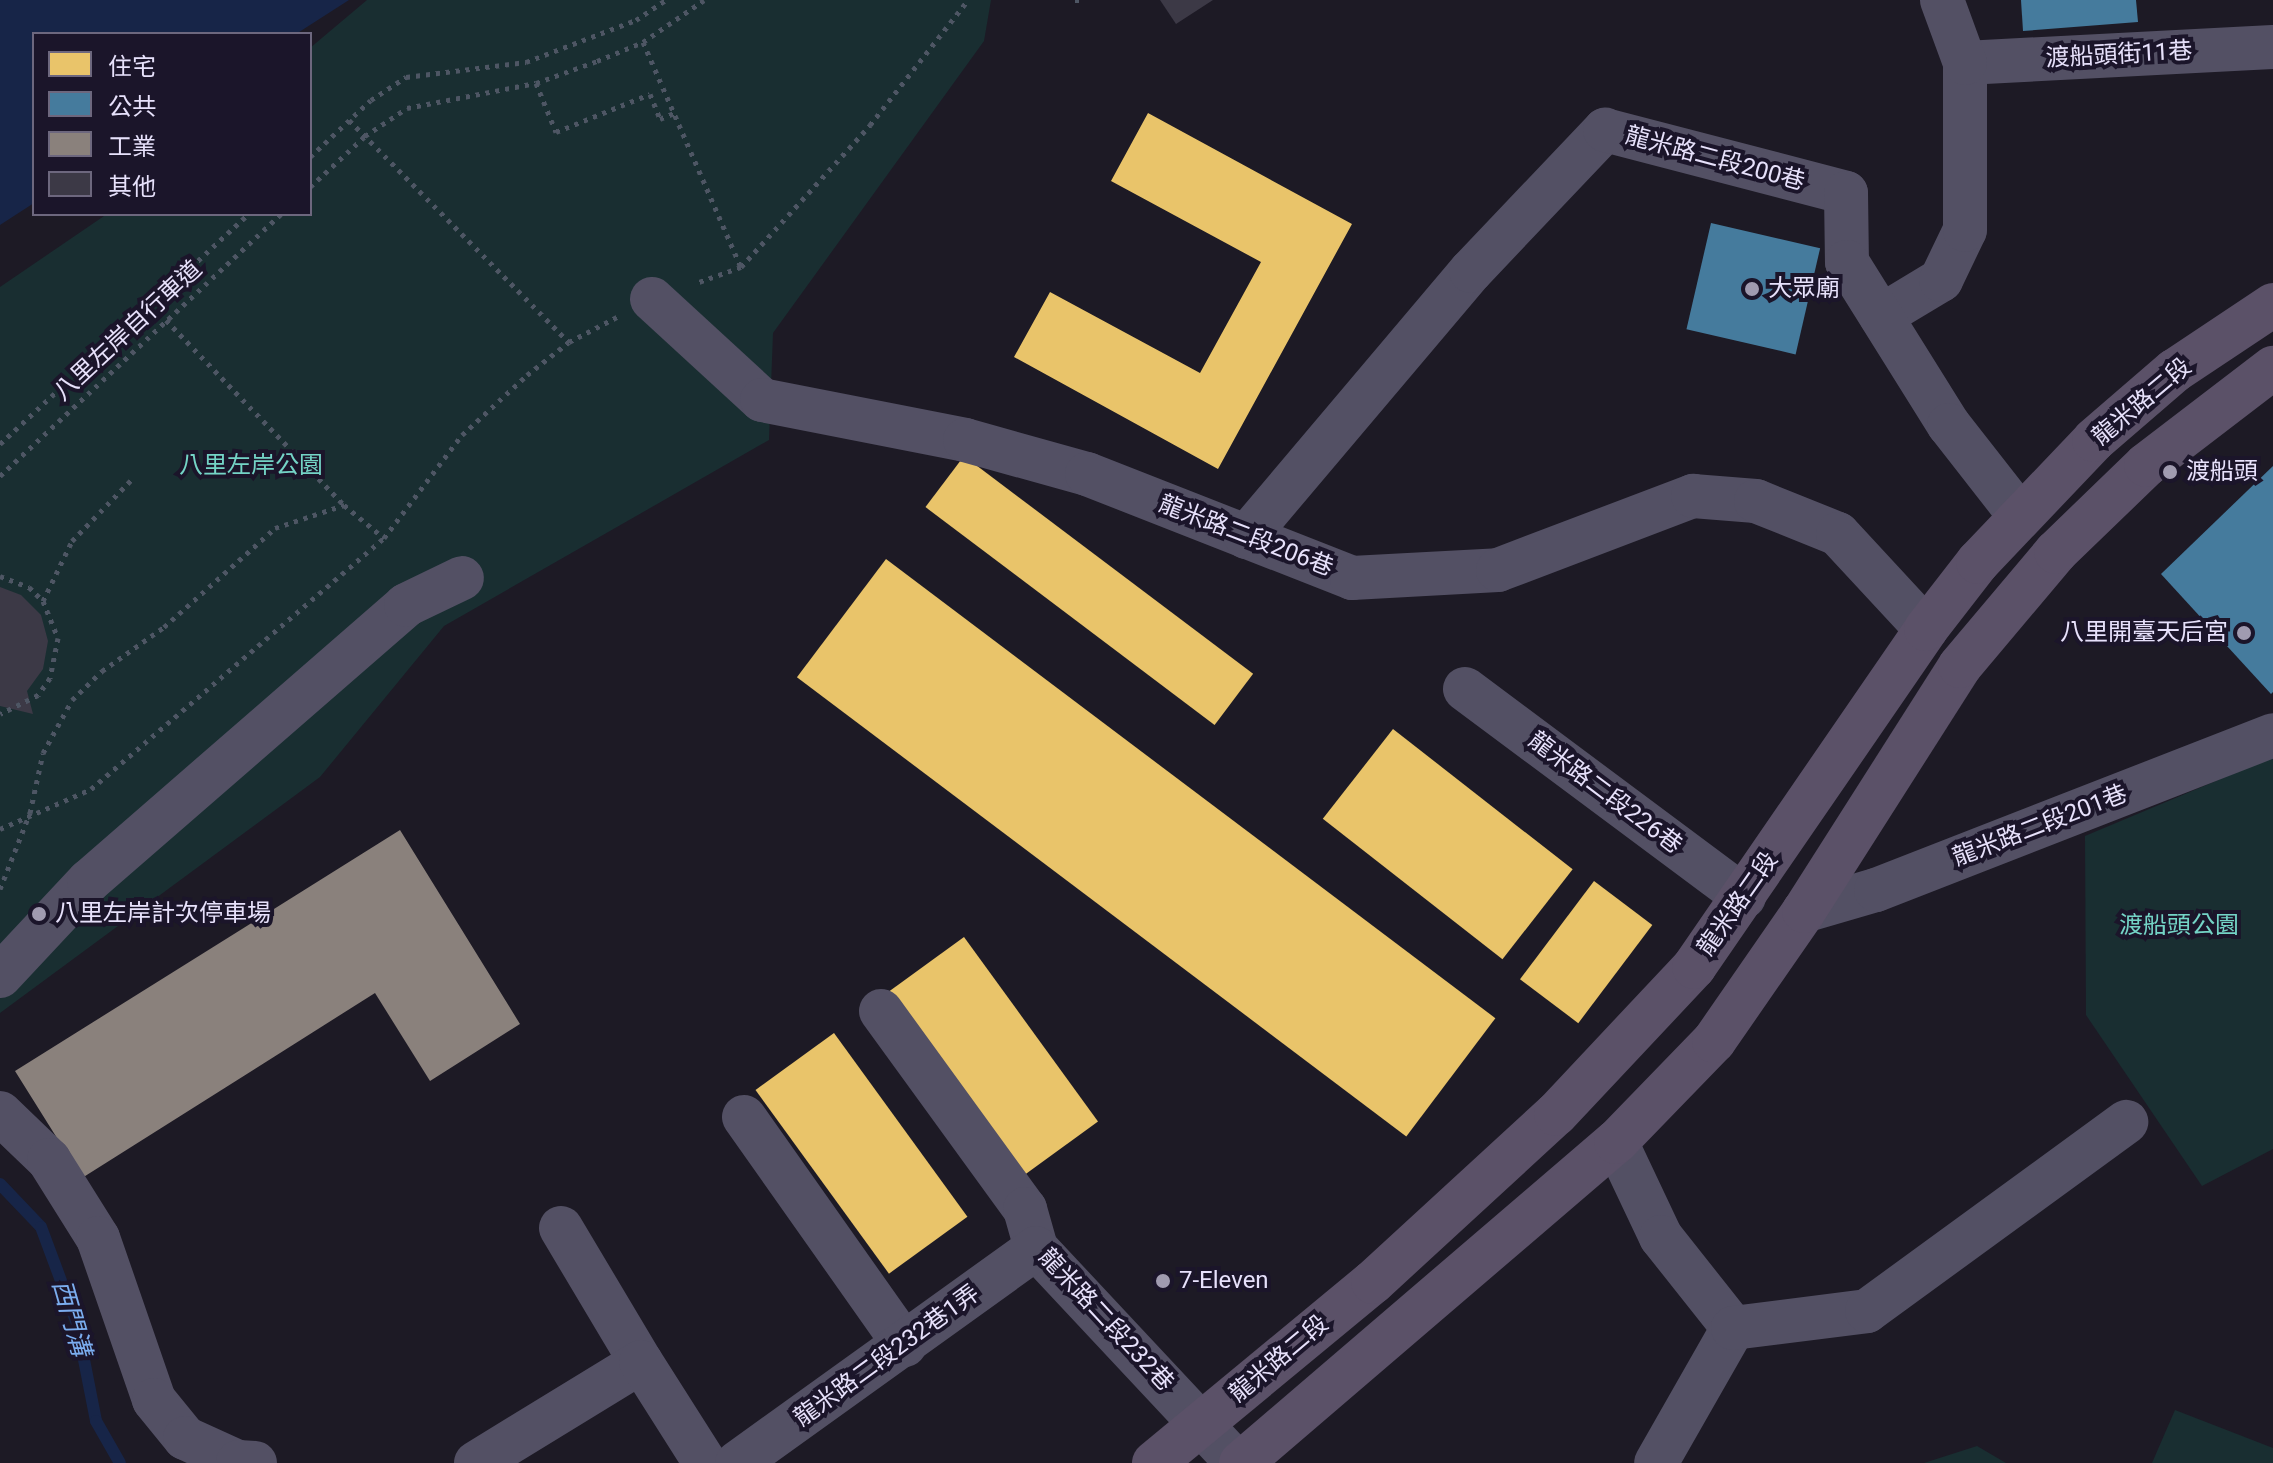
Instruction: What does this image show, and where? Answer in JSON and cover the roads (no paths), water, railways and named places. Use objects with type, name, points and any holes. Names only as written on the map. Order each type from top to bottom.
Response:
[{"type":"main road","name":"龍米路二段","points":[[1154,1463],[1373,1282],[1556,1114],[1694,967],[1926,629],[2020,516],[2094,440],[2174,371],[2273,305]]},
{"type":"main road","points":[[1239,1463],[1616,1142],[1714,1041],[1804,911],[1960,666],[2056,552],[2146,465],[2273,368]]},
{"type":"main road","points":[[1744,897],[1804,911]]},
{"type":"street","points":[[1881,316],[1941,280],[1965,230],[1965,63],[1942,0]]},
{"type":"street","name":"渡船頭街11巷","points":[[1965,63],[2273,47]]},
{"type":"street","name":"龍米路二段200巷","points":[[1246,537],[1471,271],[1605,130],[1846,193],[1847,262],[1949,425],[2020,516]]},
{"type":"street","name":"龍米路二段206巷","points":[[652,299],[762,400],[965,440],[1087,474],[1352,578],[1498,570],[1693,496],[1756,501],[1838,534],[1926,629]]},
{"type":"street","points":[[0,976],[89,881],[406,605],[462,578]]},
{"type":"street","name":"龍米路二段226巷","points":[[1465,689],[1744,897]]},
{"type":"street","name":"龍米路二段201巷","points":[[1804,911],[1876,890],[2273,735]]},
{"type":"street","name":"龍米路二段232巷","points":[[881,1011],[1025,1209],[1036,1248],[1239,1463]]},
{"type":"street","points":[[0,1113],[49,1160],[98,1238],[154,1400],[185,1438],[238,1462],[255,1463]]},
{"type":"street","points":[[744,1117],[905,1345]]},
{"type":"street","points":[[1733,1328],[1867,1311],[2126,1122]]},
{"type":"street","points":[[1616,1142],[1661,1237],[1733,1328]]},
{"type":"street","points":[[561,1228],[705,1463]]},
{"type":"street","name":"龍米路二段232巷1弄","points":[[737,1463],[1036,1248]]},
{"type":"street","points":[[1656,1463],[1733,1328]]},
{"type":"street","points":[[476,1463],[641,1362]]},
{"type":"water","points":[[0,0],[349,0],[299,32],[32,32],[32,204],[0,225]]},
{"type":"waterway","name":"西門溝","points":[[0,1184],[41,1227],[77,1324],[96,1421],[120,1463]]},
{"type":"place","name":"大眾廟","points":[[1752,289]]},
{"type":"place","name":"渡船頭","points":[[2170,472]]},
{"type":"place","name":"八里開臺天后宮","points":[[2244,633]]},
{"type":"place","name":"八里左岸計次停車場","points":[[39,914]]},
{"type":"place","name":"7-Eleven","points":[[1163,1281]]},
{"type":"park label","name":"八里左岸公園","points":[[251,466]]},
{"type":"park label","name":"渡船頭公園","points":[[2179,926]]}]
